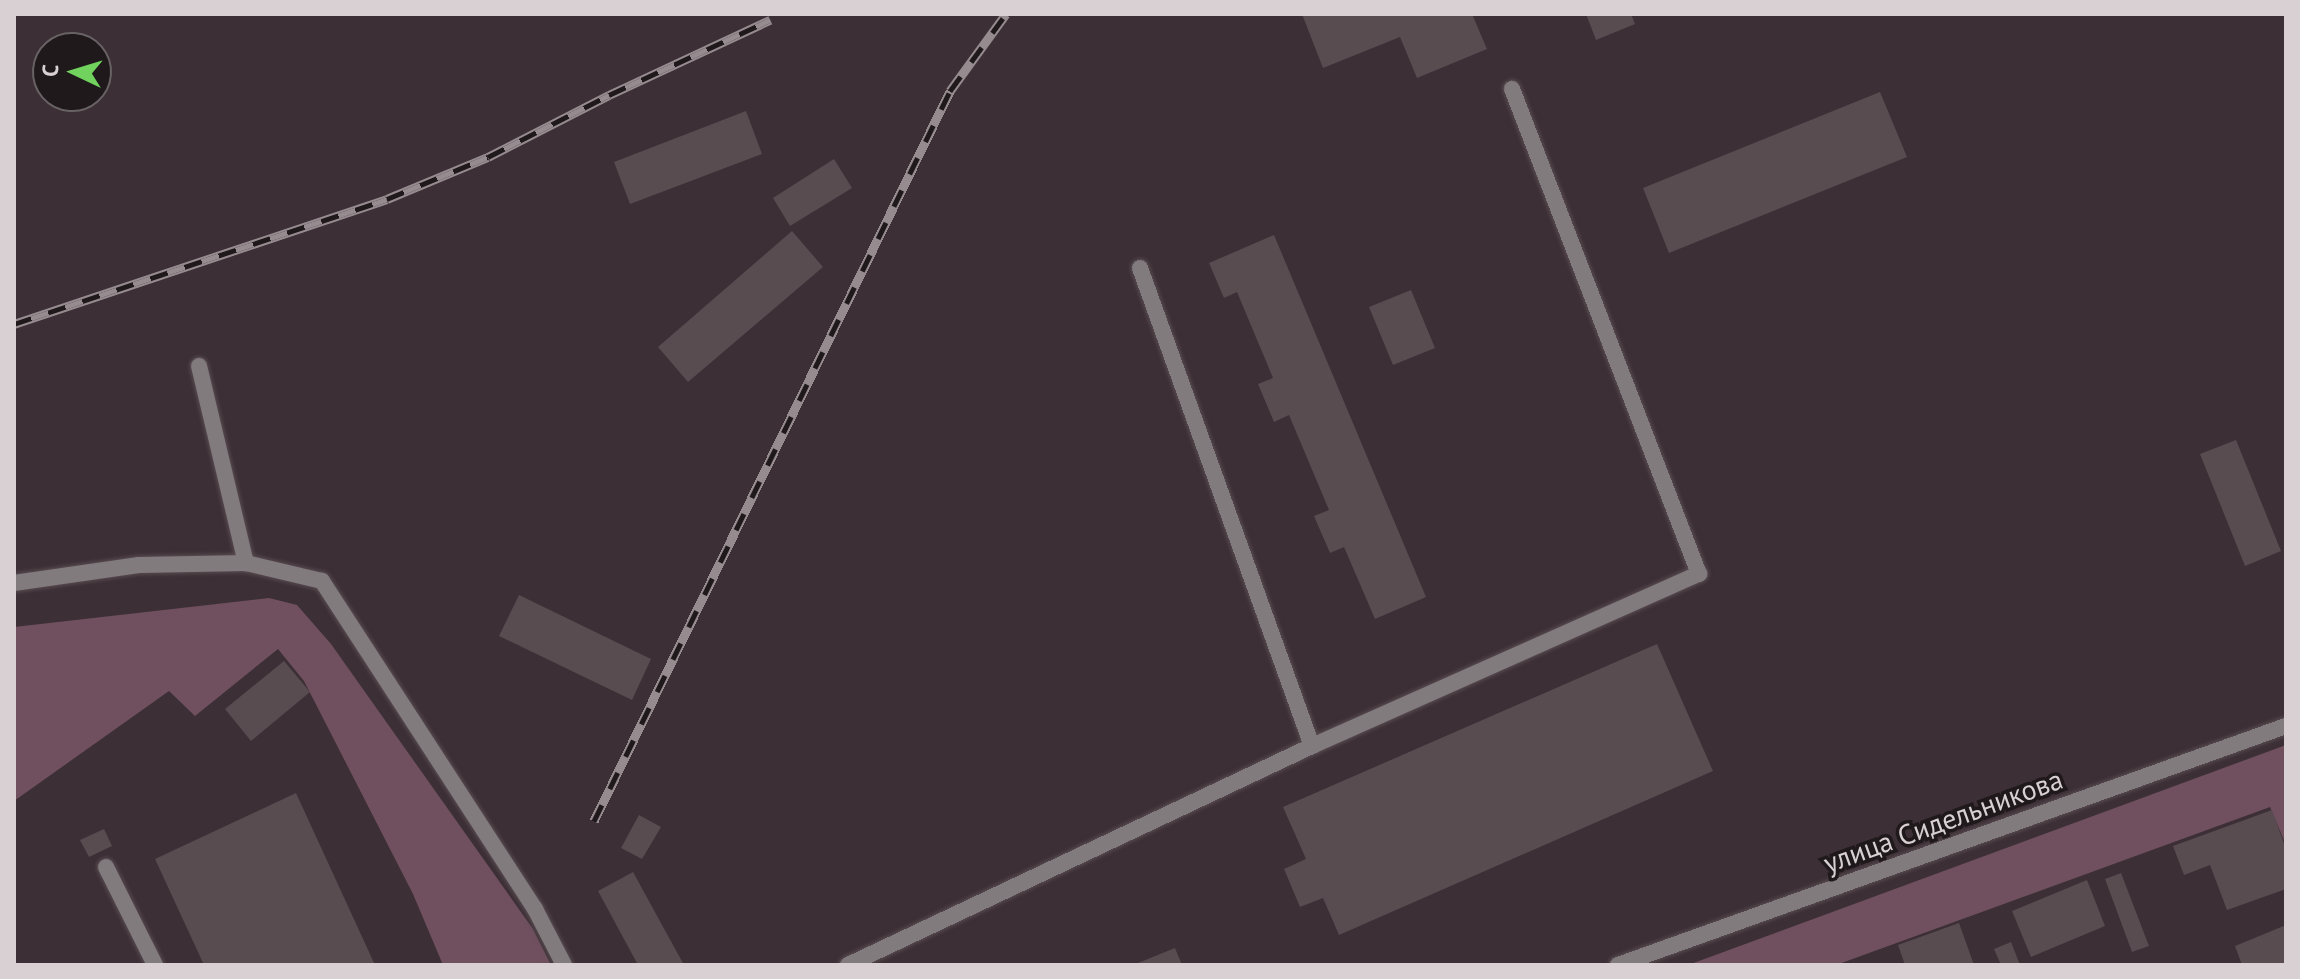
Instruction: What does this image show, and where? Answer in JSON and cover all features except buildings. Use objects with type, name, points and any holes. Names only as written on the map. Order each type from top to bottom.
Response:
[{"type":"street","points":[[848,965],[1312,746],[1699,574],[1512,89]]},
{"type":"street","points":[[1140,268],[1312,746]]},
{"type":"street","points":[[199,366],[246,563]]},
{"type":"street","points":[[14,583],[139,565],[246,563],[322,581],[535,909],[564,965]]},
{"type":"street","name":"улица Сидельникова","points":[[1618,965],[2286,726]]},
{"type":"street","points":[[106,867],[155,965]]},
{"type":"shaded area","points":[[269,598],[297,605],[331,644],[533,929],[551,965],[443,965],[413,894],[304,681],[278,649],[195,716],[169,691],[14,801],[14,627]]},
{"type":"shaded area","points":[[2286,745],[2286,845],[2270,807],[1836,965],[1688,965]]},
{"type":"railway","points":[[594,821],[950,91],[1006,14]]},
{"type":"railway","points":[[14,324],[387,199],[488,157],[609,95],[770,20]]}]
